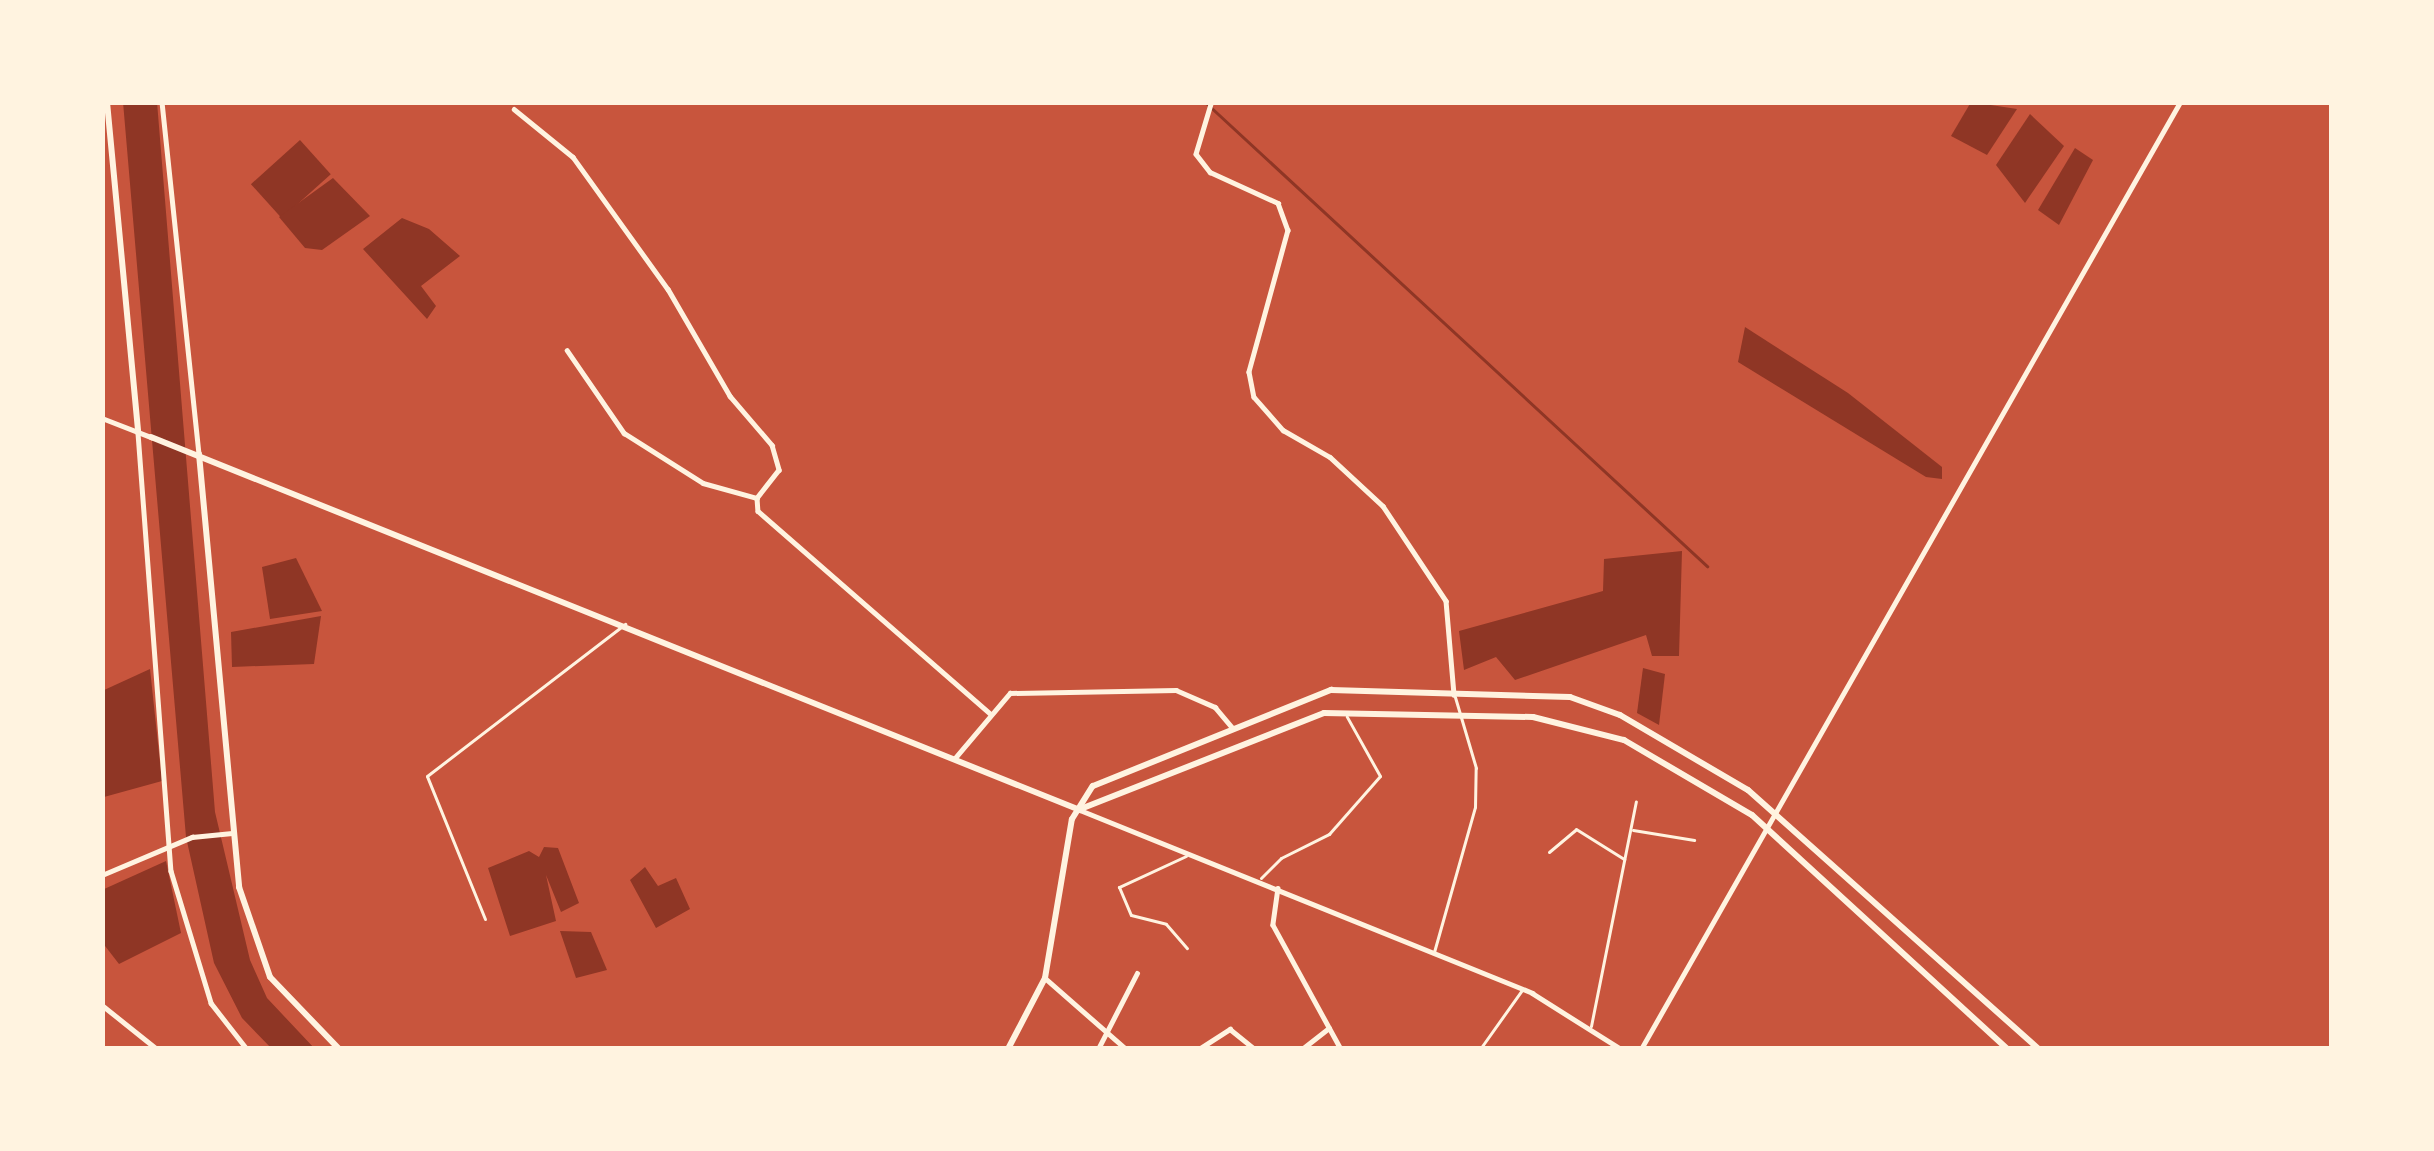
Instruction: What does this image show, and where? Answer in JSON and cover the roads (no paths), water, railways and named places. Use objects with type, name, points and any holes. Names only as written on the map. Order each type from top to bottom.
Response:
[{"type":"street","points":[[107,102],[170,846],[211,1003],[247,1049]]},
{"type":"street","points":[[162,102],[199,454],[227,833],[239,887],[270,977],[339,1049]]},
{"type":"street","points":[[1642,1049],[2180,102]]},
{"type":"street","points":[[1210,104],[1196,154],[1210,172],[1278,203],[1288,230],[1249,372],[1254,397],[1283,430],[1330,457],[1383,506],[1446,601],[1454,695]]},
{"type":"street","points":[[514,109],[573,157],[668,289],[730,396],[772,445],[778,470],[757,498],[758,511],[991,713]]},
{"type":"street","points":[[567,350],[624,433],[703,483],[757,498]]},
{"type":"street","points":[[102,418],[625,624],[1186,856],[1262,878],[1522,988],[1621,1049]]},
{"type":"street","points":[[955,758],[1010,693],[1176,690],[1215,707],[1232,728]]},
{"type":"street","points":[[1008,1049],[1045,978],[1080,809],[1093,787],[1330,690],[1595,704],[1775,813],[2038,1049]]},
{"type":"street","points":[[1080,809],[1344,712],[1533,717],[1624,740],[1769,829],[2007,1049]]},
{"type":"street","points":[[102,875],[192,837],[227,833]]},
{"type":"street","points":[[1278,887],[1273,925],[1341,1049]]},
{"type":"street","points":[[1098,1049],[1137,973]]},
{"type":"street","points":[[1045,978],[1126,1049]]},
{"type":"street","points":[[102,1005],[157,1049]]},
{"type":"street","points":[[1302,1049],[1329,1028]]},
{"type":"street","points":[[1199,1049],[1230,1029],[1256,1049]]},
{"type":"lane","points":[[485,919],[427,776],[625,624]]},
{"type":"lane","points":[[1434,952],[1448,924],[1450,883],[1475,807],[1464,715],[1454,695]]},
{"type":"lane","points":[[1262,878],[1281,857],[1329,834],[1379,776],[1344,712]]},
{"type":"lane","points":[[1590,1028],[1636,801]]},
{"type":"lane","points":[[1549,852],[1576,829],[1625,860]]},
{"type":"lane","points":[[1631,830],[1694,840]]},
{"type":"lane","points":[[1186,856],[1119,887],[1131,915],[1166,925],[1186,948]]},
{"type":"lane","points":[[1890,940],[1904,926]]},
{"type":"lane","points":[[1480,1049],[1522,988]]},
{"type":"waterway","points":[[1205,102],[1707,566]]}]
